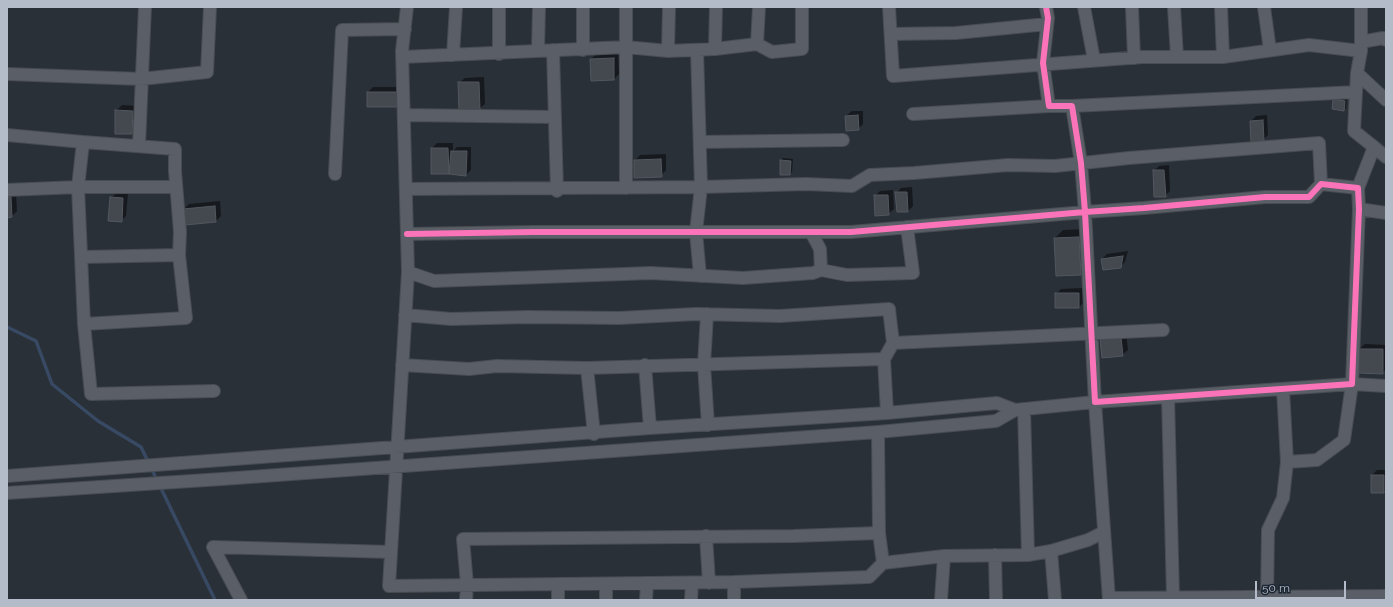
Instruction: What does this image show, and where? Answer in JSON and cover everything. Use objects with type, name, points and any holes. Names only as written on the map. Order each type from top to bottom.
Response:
[{"type":"street","points":[[139,145],[145,7]]},
{"type":"street","points":[[7,74],[141,80],[207,72],[210,7]]},
{"type":"street","points":[[408,7],[402,57],[408,272],[389,586],[709,583],[869,577],[884,563],[944,556],[996,554],[1028,555],[1051,551],[1088,540],[1104,532]]},
{"type":"street","points":[[453,55],[456,7]]},
{"type":"street","points":[[499,7],[499,54]]},
{"type":"street","points":[[538,50],[539,7]]},
{"type":"street","points":[[583,7],[583,50]]},
{"type":"street","points":[[626,7],[626,188]]},
{"type":"street","points":[[668,51],[669,7]]},
{"type":"street","points":[[715,49],[716,7]]},
{"type":"street","points":[[757,44],[760,7]]},
{"type":"street","points":[[402,57],[499,54],[538,50],[583,50],[626,47],[668,51],[697,50],[757,44],[772,52],[802,49],[802,7]]},
{"type":"street","points":[[889,7],[893,76],[1094,60],[1223,57],[1309,45],[1361,46],[1383,38],[1386,40]]},
{"type":"street","points":[[1046,7],[1047,24],[1043,63],[1049,106]]},
{"type":"street","points":[[1084,7],[1094,60]]},
{"type":"street","points":[[1132,7],[1134,58]]},
{"type":"street","points":[[1174,7],[1177,57]]},
{"type":"street","points":[[1221,7],[1223,57]]},
{"type":"street","points":[[1264,7],[1270,50]]},
{"type":"street","points":[[1361,7],[1361,46],[1357,73],[1354,131],[1386,156]]},
{"type":"street","points":[[891,34],[956,33],[1047,24]]},
{"type":"street","points":[[335,174],[342,30],[405,29]]},
{"type":"street","points":[[553,50],[557,190]]},
{"type":"street","points":[[697,50],[701,188],[696,232],[700,276]]},
{"type":"street","points":[[1357,73],[1386,100]]},
{"type":"street","points":[[913,114],[1049,106],[1356,92]]},
{"type":"street","points":[[1072,106],[1081,163],[1085,212],[1095,402],[1109,599],[1153,599],[1173,597],[1267,599],[1386,596]]},
{"type":"street","points":[[404,115],[555,117]]},
{"type":"street","points":[[7,135],[175,149],[176,187],[180,232],[179,255],[186,318],[84,324]]},
{"type":"street","points":[[700,142],[843,140]]},
{"type":"street","points":[[83,142],[78,187],[84,324],[91,394],[214,391]]},
{"type":"street","points":[[406,189],[557,190],[701,188],[806,184],[852,186],[870,175],[1008,165],[1055,166],[1319,143],[1321,184],[1309,198],[1265,197],[851,232],[407,234]]},
{"type":"street","points":[[1287,462],[1317,460],[1344,440],[1352,384],[1359,209],[1358,188],[1374,147]]},
{"type":"street","points":[[1321,184],[1358,188]]},
{"type":"street","points":[[7,190],[78,187],[176,187]]},
{"type":"street","points":[[1359,209],[1386,213]]},
{"type":"street","points":[[408,272],[434,281],[651,273],[742,278],[813,273],[822,270],[848,275],[913,273],[907,227]]},
{"type":"street","points":[[811,232],[820,249],[822,270]]},
{"type":"street","points":[[82,257],[179,255]]},
{"type":"street","points":[[405,315],[452,319],[527,317],[619,318],[707,314],[780,316],[889,309],[893,343],[884,359],[888,413]]},
{"type":"street","points":[[707,314],[704,365],[708,425]]},
{"type":"street","points":[[893,343],[1163,330]]},
{"type":"street","points":[[402,365],[468,369],[497,366],[587,368],[644,365],[704,365],[884,359]]},
{"type":"street","points":[[644,365],[650,428]]},
{"type":"street","points":[[587,368],[594,434]]},
{"type":"street","points":[[7,493],[878,432],[996,420],[1019,410],[1095,402],[1352,384],[1386,386]]},
{"type":"street","points":[[1267,599],[1268,530],[1283,498],[1287,462],[1283,389]]},
{"type":"street","points":[[1168,397],[1173,597]]},
{"type":"street","points":[[7,476],[594,434],[650,428],[888,413],[997,403],[1019,410]]},
{"type":"street","points":[[1019,410],[1028,555]]},
{"type":"street","points":[[878,432],[879,533],[884,563]]},
{"type":"street","points":[[466,600],[463,539],[794,536],[879,533]]},
{"type":"street","points":[[706,536],[709,583]]},
{"type":"street","points":[[241,600],[213,547],[390,552]]},
{"type":"street","points":[[1051,551],[1055,600]]},
{"type":"street","points":[[996,554],[996,600]]},
{"type":"street","points":[[941,600],[944,556]]},
{"type":"street","points":[[734,582],[734,600]]},
{"type":"street","points":[[691,600],[692,583]]},
{"type":"street","points":[[558,584],[558,600]]},
{"type":"street","points":[[606,584],[606,600]]},
{"type":"street","points":[[646,584],[646,600]]},
{"type":"building","points":[[614,58],[614,80],[591,81],[590,59]]},
{"type":"building","points":[[458,82],[479,82],[480,110],[459,110]]},
{"type":"building","points":[[367,92],[399,92],[398,107],[367,107]]},
{"type":"building","points":[[1333,99],[1345,101],[1344,111],[1332,109]]},
{"type":"building","points":[[115,110],[133,111],[132,134],[115,134]]},
{"type":"building","points":[[858,115],[859,130],[846,131],[845,116]]},
{"type":"building","points":[[1263,120],[1264,141],[1251,142],[1250,121]]},
{"type":"building","points":[[431,148],[448,148],[449,174],[431,174]]},
{"type":"building","points":[[451,151],[467,151],[466,176],[449,174]]},
{"type":"building","points":[[661,159],[662,177],[634,178],[634,160]]},
{"type":"building","points":[[780,160],[791,161],[790,175],[780,175]]},
{"type":"building","points":[[1153,170],[1164,170],[1166,197],[1154,197]]},
{"type":"building","points":[[895,192],[907,192],[908,212],[897,212]]},
{"type":"building","points":[[874,195],[888,195],[889,215],[875,216]]},
{"type":"building","points":[[7,197],[11,197],[12,217],[7,218]]},
{"type":"building","points":[[110,197],[123,198],[122,222],[108,221]]},
{"type":"building","points":[[215,206],[216,222],[185,225],[183,209]]},
{"type":"building","points":[[1079,237],[1081,275],[1056,276],[1054,238]]},
{"type":"building","points":[[1123,256],[1121,268],[1103,270],[1101,259]]},
{"type":"building","points":[[1055,293],[1079,293],[1079,308],[1055,308]]},
{"type":"building","points":[[1121,337],[1123,356],[1102,358],[1100,339]]},
{"type":"building","points":[[1358,349],[1383,349],[1383,374],[1358,373]]},
{"type":"building","points":[[1371,475],[1384,475],[1384,493],[1371,493]]},
{"type":"waterway","points":[[7,327],[36,341],[52,384],[98,421],[141,447],[215,600]]},
{"type":"cycle path","points":[[407,234],[533,232],[851,232],[1085,212],[1144,208],[1265,197],[1309,197],[1321,184],[1358,188],[1359,209],[1352,384],[1095,402],[1085,212],[1081,163],[1072,106],[1049,106],[1043,63],[1048,18],[1046,7]]}]
